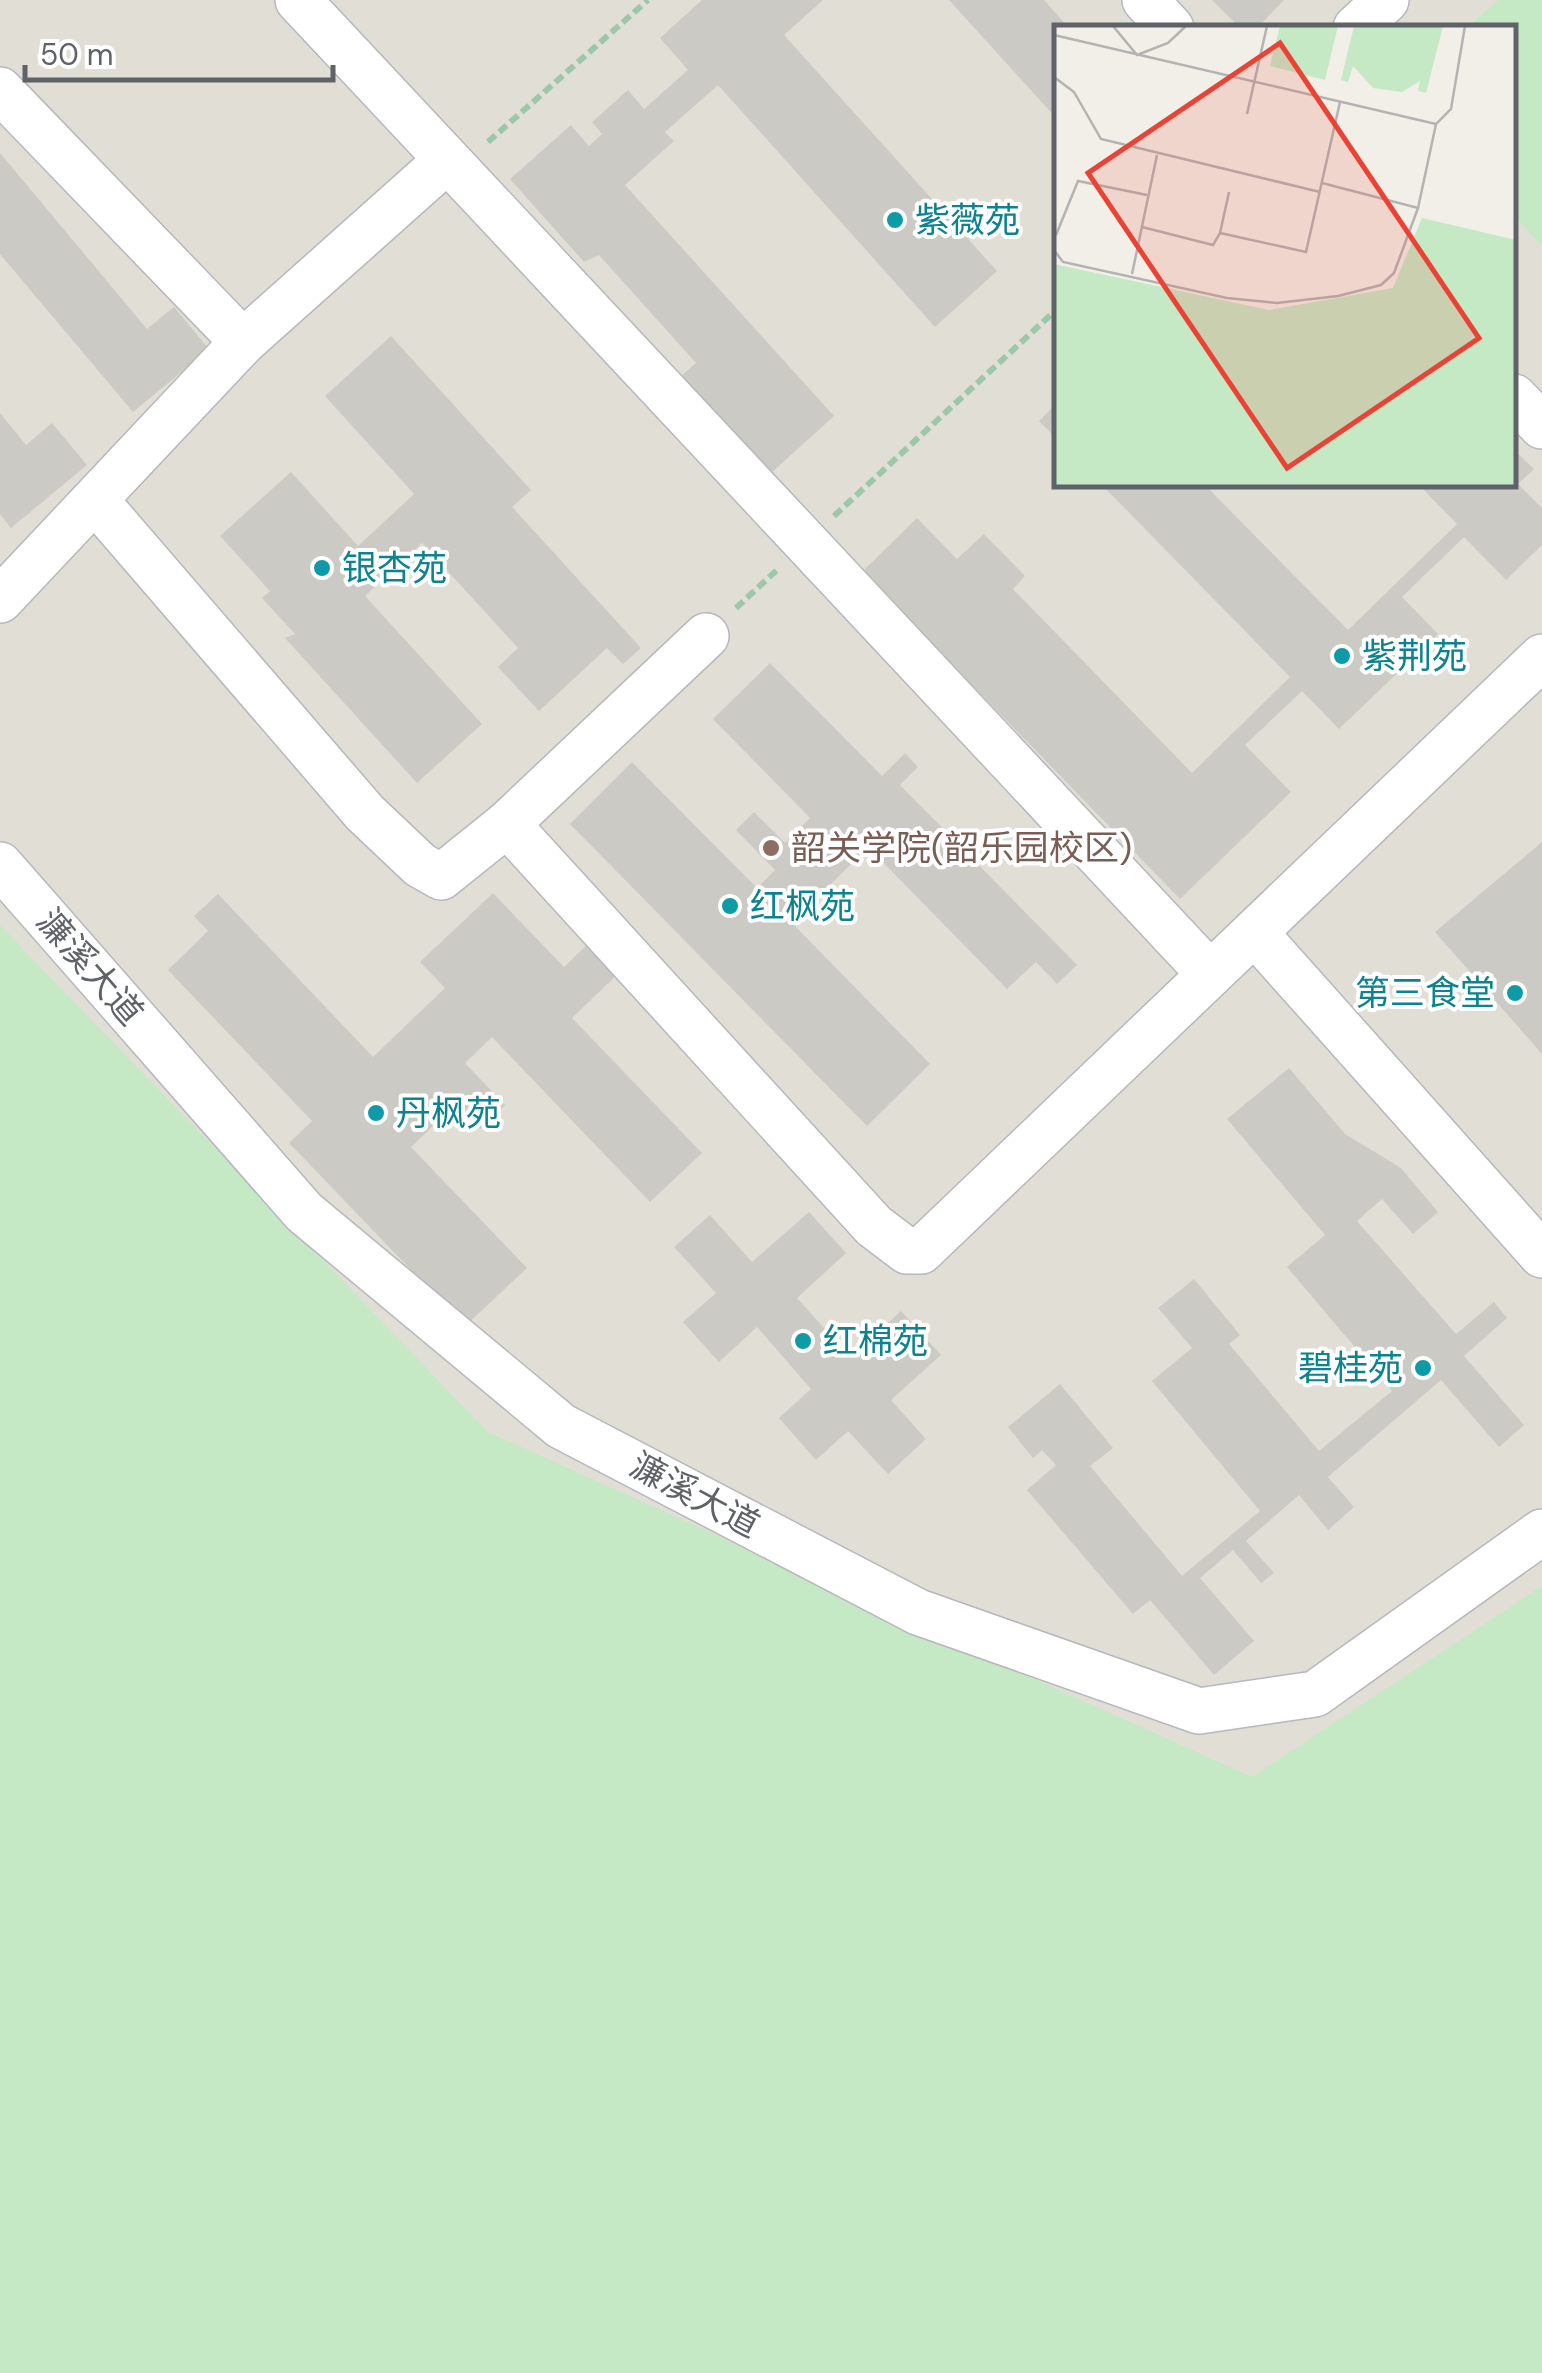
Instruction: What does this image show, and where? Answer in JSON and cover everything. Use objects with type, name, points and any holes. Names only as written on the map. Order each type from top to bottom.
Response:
[{"type":"lane","points":[[298,0],[1209,973]]},
{"type":"lane","points":[[1145,0],[1168,25]]},
{"type":"lane","points":[[1359,25],[1386,0]]},
{"type":"lane","points":[[0,90],[243,342]]},
{"type":"lane","points":[[0,600],[243,342],[450,166]]},
{"type":"lane","points":[[1517,399],[1542,426]]},
{"type":"lane","points":[[96,500],[366,813],[420,865],[441,877],[507,824],[706,636]]},
{"type":"lane","points":[[507,824],[874,1226],[907,1251],[921,1251],[1542,657]]},
{"type":"lane","name":"濂溪大道","points":[[0,865],[304,1212],[561,1426],[918,1612],[1199,1711],[1315,1694],[1542,1532]]},
{"type":"lane","points":[[1255,933],[1542,1255]]},
{"type":"path","points":[[450,166],[648,0]]},
{"type":"path","points":[[706,636],[1054,313]]},
{"type":"shaded area","name":"韶关学院(韶乐园校区)","points":[[0,0],[1542,0],[1542,1788],[1251,2094],[0,1211]]},
{"type":"green space","points":[[1499,0],[1542,0],[1542,246],[1517,218],[1517,25],[1470,25]]},
{"type":"green space","points":[[0,925],[488,1432],[1252,1777],[1542,1586],[1542,2373],[0,2373]]},
{"type":"building","name":"紫薇苑","points":[[702,0],[823,0],[784,35],[997,271],[935,327],[718,85],[665,132],[674,141],[625,185],[834,416],[770,474],[681,376],[696,363],[599,255],[584,262],[510,179],[571,125],[589,146],[602,134],[592,122],[628,90],[644,109],[688,70],[660,38]]},
{"type":"building","name":"紫薇苑","points":[[949,0],[1044,0],[1066,25],[1054,25],[1054,116]]},
{"type":"building","points":[[1212,0],[1284,0],[1260,25],[1237,25]]},
{"type":"building","points":[[0,153],[147,329],[174,307],[209,349],[133,412],[0,254]]},
{"type":"building","name":"银杏苑","points":[[391,336],[531,490],[512,507],[641,648],[623,664],[607,648],[539,711],[498,667],[518,648],[422,543],[365,596],[482,724],[417,783],[285,638],[295,634],[262,598],[270,591],[220,536],[291,472],[358,546],[414,494],[325,396]]},
{"type":"building","points":[[1054,406],[1054,436],[1039,421]]},
{"type":"building","points":[[0,413],[26,445],[52,423],[87,465],[11,528],[0,514]]},
{"type":"building","name":"紫荆苑","points":[[1517,453],[1534,469],[1518,484],[1542,508],[1542,545],[1506,580],[1464,537],[1402,597],[1438,634],[1339,729],[1302,691],[1245,745],[1291,792],[1180,899],[862,572],[917,518],[957,559],[984,534],[1025,576],[1013,589],[1192,773],[1290,677],[1105,488],[1208,488],[1348,630],[1457,524],[1422,488],[1517,488]]},
{"type":"building","name":"红枫苑","points":[[770,663],[882,776],[905,753],[918,767],[900,785],[1077,965],[1057,984],[1036,962],[1007,989],[868,847],[792,923],[930,1064],[867,1126],[570,824],[632,762],[757,888],[775,870],[736,830],[754,812],[785,843],[810,818],[713,719]]},
{"type":"building","name":"第三食堂","points":[[1542,842],[1542,1054],[1435,932]]},
{"type":"building","name":"丹枫苑","points":[[493,893],[564,967],[594,938],[623,969],[572,1018],[702,1153],[650,1202],[492,1037],[465,1063],[505,1105],[480,1129],[456,1104],[411,1147],[527,1268],[465,1326],[289,1143],[312,1121],[168,970],[208,931],[194,916],[218,894],[373,1057],[445,988],[420,962]]},
{"type":"building","name":"碧桂苑","points":[[1289,1068],[1345,1134],[1401,1168],[1438,1212],[1413,1234],[1382,1199],[1357,1221],[1456,1334],[1494,1302],[1507,1318],[1464,1356],[1524,1425],[1499,1447],[1441,1380],[1328,1477],[1354,1507],[1328,1530],[1299,1495],[1246,1541],[1274,1573],[1261,1583],[1233,1550],[1200,1578],[1254,1641],[1214,1675],[1150,1600],[1133,1614],[1027,1490],[1056,1465],[1042,1450],[1033,1458],[1008,1427],[1060,1384],[1113,1448],[1090,1466],[1182,1576],[1260,1511],[1152,1381],[1192,1348],[1158,1308],[1194,1279],[1240,1335],[1229,1344],[1319,1451],[1392,1391],[1287,1267],[1325,1235],[1227,1119]]},
{"type":"building","name":"红棉苑","points":[[809,1212],[846,1253],[797,1298],[850,1357],[901,1311],[941,1355],[891,1400],[926,1439],[888,1474],[848,1431],[816,1460],[779,1418],[811,1389],[757,1327],[719,1362],[683,1322],[716,1293],[674,1247],[710,1215],[752,1262]]},
{"type":"place","name":"紫薇苑","points":[[895,220]]},
{"type":"place","name":"银杏苑","points":[[322,568]]},
{"type":"place","name":"紫荆苑","points":[[1342,656]]},
{"type":"place","name":"韶关学院(韶乐园校区)","points":[[771,848]]},
{"type":"place","name":"红枫苑","points":[[730,906]]},
{"type":"place","name":"第三食堂","points":[[1515,993]]},
{"type":"place","name":"丹枫苑","points":[[376,1113]]},
{"type":"place","name":"红棉苑","points":[[803,1341]]},
{"type":"place","name":"碧桂苑","points":[[1423,1368]]}]
